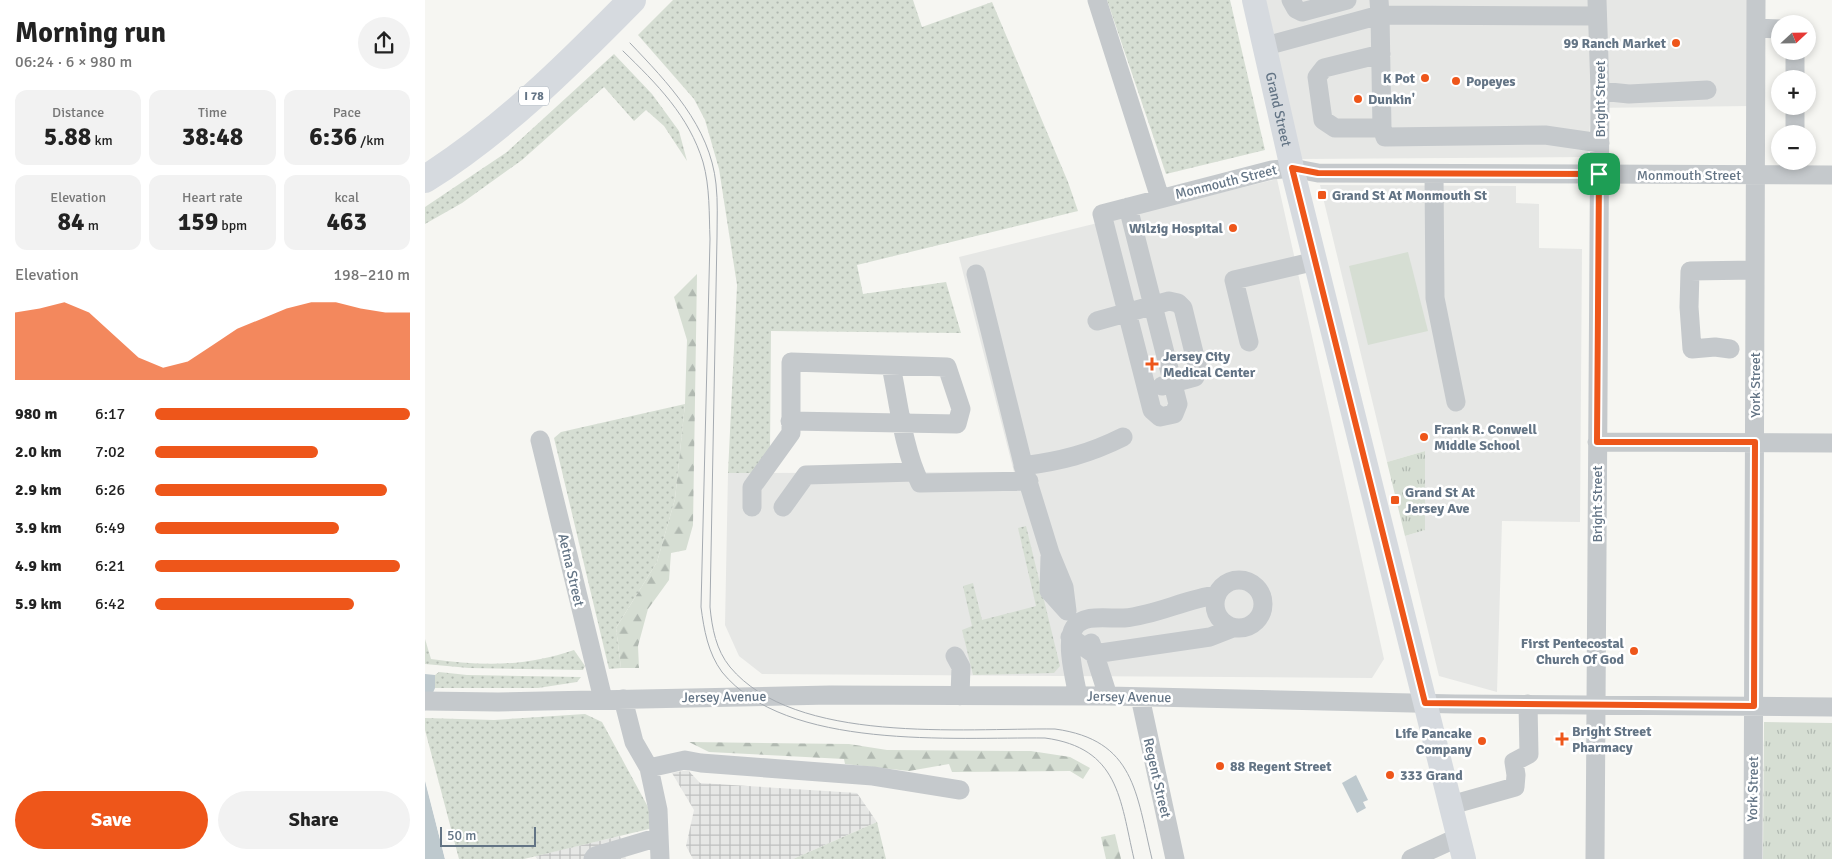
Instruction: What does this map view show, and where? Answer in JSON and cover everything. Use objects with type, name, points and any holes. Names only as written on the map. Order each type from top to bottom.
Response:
[{"type":"highway","name":"I 78","points":[[425,158],[503,100],[609,0]]},
{"type":"highway","name":"I 78","points":[[425,178],[460,156],[506,120],[571,61],[632,0]]},
{"type":"main road","name":"Grand Street","points":[[1254,0],[1266,46],[1292,168],[1461,848]]},
{"type":"street","points":[[1097,0],[1160,198]]},
{"type":"street","points":[[1291,0],[1296,9],[1302,12],[1347,0]]},
{"type":"street","name":"York Street","points":[[1753,859],[1757,0]]},
{"type":"street","points":[[1379,8],[1382,128],[1385,137],[1545,136],[1599,143]]},
{"type":"street","points":[[1266,46],[1379,8],[1597,8]]},
{"type":"street","name":"Bright Street","points":[[1595,859],[1600,91],[1597,8]]},
{"type":"street","points":[[1756,28],[1771,29]]},
{"type":"street","points":[[1381,54],[1324,68],[1317,77],[1323,120],[1335,128],[1382,128]]},
{"type":"street","points":[[1600,91],[1629,94],[1707,90]]},
{"type":"street","name":"Monmouth Street","points":[[1127,312],[1102,214],[1272,170],[1292,168],[1318,173],[1755,175],[1784,170]]},
{"type":"street","name":"Monmouth Street","points":[[1806,170],[1832,175]]},
{"type":"street","points":[[1434,174],[1435,298],[1456,402]]},
{"type":"street","points":[[1127,312],[1152,410],[1160,417],[1174,414],[1178,404],[1128,207]]},
{"type":"street","points":[[1249,342],[1234,280],[1316,260]]},
{"type":"street","points":[[1730,349],[1715,347],[1692,349],[1689,307],[1690,271],[1755,270]]},
{"type":"street","points":[[976,274],[1026,473],[1050,553],[1068,574],[1071,585],[1078,696]]},
{"type":"street","points":[[1097,320],[1169,301],[1178,303],[1183,308],[1198,369],[1195,377],[1147,390]]},
{"type":"street","points":[[752,507],[752,487],[791,433],[790,421],[791,362],[947,367],[961,409],[957,424],[790,421]]},
{"type":"street","points":[[891,366],[915,472],[920,483],[1026,473],[1059,461],[1093,452],[1123,437]]},
{"type":"street","name":"Aetna Street","points":[[540,440],[603,700]]},
{"type":"street","points":[[1597,442],[1832,443]]},
{"type":"street","points":[[783,507],[806,474],[915,472]]},
{"type":"street","points":[[1094,654],[1210,637],[1233,628],[1248,626],[1260,616],[1262,608],[1259,593],[1248,582],[1241,580],[1225,584],[1215,601],[1217,615],[1233,628]]},
{"type":"street","points":[[1074,623],[1146,616],[1174,608],[1195,598],[1217,595]]},
{"type":"street","points":[[1074,623],[1094,654],[1108,696]]},
{"type":"street","points":[[956,660],[960,696]]},
{"type":"street","name":"Jersey Avenue","points":[[433,701],[603,700],[830,695],[1108,696],[1425,703],[1832,707]]},
{"type":"street","name":"Regent Street","points":[[1140,697],[1175,859]]},
{"type":"street","points":[[623,699],[634,742],[649,768],[658,810],[660,859]]},
{"type":"street","points":[[1451,805],[1515,787],[1514,762],[1529,754],[1528,704]]},
{"type":"street","points":[[649,768],[685,760],[701,763],[873,776],[960,790]]},
{"type":"street","points":[[593,859],[595,856],[659,837]]},
{"type":"street","points":[[1411,859],[1461,848]]},
{"type":"shaded area","points":[[1262,0],[1749,0],[1750,106],[1591,108],[1588,157],[1300,159]]},
{"type":"shaded area","name":"Jersey City Medical Center","points":[[1277,179],[1384,659],[1372,678],[762,674],[739,656],[725,625],[728,473],[1014,472],[959,257]]},
{"type":"shaded area","points":[[1320,185],[1516,186],[1516,203],[1539,204],[1539,248],[1582,249],[1580,522],[1502,521],[1497,692],[1439,676],[1405,536],[1425,530],[1425,451],[1387,462]]},
{"type":"shaded area","points":[[425,674],[435,675],[435,688],[425,711]]},
{"type":"shaded area","points":[[688,770],[700,783],[857,793],[877,822],[793,859],[693,859],[686,846],[694,810],[672,773]]},
{"type":"shaded area","points":[[1356,775],[1368,800],[1363,802],[1366,808],[1357,813],[1342,783]]},
{"type":"shaded area","points":[[425,781],[445,859],[425,859]]},
{"type":"shaded area","points":[[620,836],[626,859],[537,859],[535,856]]},
{"type":"green space","points":[[673,0],[913,0],[922,27],[992,2],[1068,182],[1078,211],[857,265],[863,294],[946,282],[961,333],[771,331],[770,450],[757,473],[728,473],[737,285],[719,169],[705,120],[694,99],[638,35]]},
{"type":"green space","points":[[1107,0],[1230,0],[1265,150],[1166,174]]},
{"type":"green space","points":[[614,54],[652,94],[679,131],[687,161],[664,126],[646,110],[634,121],[604,87],[522,160],[462,203],[425,224],[425,207],[507,152]]},
{"type":"green space","points":[[1408,252],[1428,331],[1368,345],[1349,266]]},
{"type":"green space","points":[[697,274],[693,525],[686,550],[671,553],[669,580],[648,609],[638,646],[639,668],[621,668],[616,628],[657,562],[675,499],[685,404],[687,340],[674,297]]},
{"type":"green space","points":[[685,404],[675,499],[657,562],[616,628],[621,668],[609,669],[554,438],[561,432]]},
{"type":"green space","points":[[1425,451],[1425,530],[1405,536],[1387,462]]},
{"type":"green space","points":[[1026,526],[1060,666],[1054,673],[973,675],[962,630],[972,626],[963,586],[973,583],[982,620],[1036,606],[1018,528]]},
{"type":"green space","points":[[425,639],[431,659],[503,664],[538,660],[574,650],[585,666],[583,670],[469,668],[425,664]]},
{"type":"green space","points":[[439,672],[467,675],[581,677],[577,682],[538,688],[435,688],[435,675]]},
{"type":"green space","points":[[585,714],[602,722],[654,818],[653,828],[524,859],[459,859],[425,730],[425,718],[494,720]]},
{"type":"green space","points":[[1764,722],[1832,723],[1832,859],[1763,859]]},
{"type":"green space","points":[[689,742],[849,744],[887,750],[1031,751],[1070,757],[1090,768],[1083,779],[1070,771],[952,772],[949,764],[909,771],[845,764],[844,759],[709,752]]},
{"type":"green space","points":[[877,822],[886,859],[793,859]]},
{"type":"green space","points":[[1115,834],[1121,859],[1106,859],[1101,837]]},
{"type":"pier","points":[[425,779],[427,781],[447,859],[445,859]]},
{"type":"tram line","points":[[630,43],[659,74],[696,124],[712,163],[716,184],[717,237],[710,607],[715,638],[725,660],[730,667],[759,692],[795,709],[837,721],[882,727],[929,730],[1055,729],[1081,735],[1102,745],[1117,758],[1127,773],[1141,812],[1152,859]]},
{"type":"tram line","points":[[623,51],[660,88],[681,115],[697,145],[707,181],[710,239],[701,607],[707,641],[717,665],[722,672],[751,697],[787,716],[828,727],[873,734],[920,738],[1045,738],[1069,744],[1088,753],[1102,765],[1112,780],[1125,816],[1134,859]]},
{"type":"place","name":"99 Ranch Market","points":[[1676,43]]},
{"type":"place","name":"K Pot","points":[[1425,78]]},
{"type":"place","name":"Popeyes","points":[[1456,81]]},
{"type":"place","name":"Dunkin'","points":[[1358,99]]},
{"type":"place","name":"Grand St At Monmouth St","points":[[1322,195]]},
{"type":"place","name":"Wilzig Hospital","points":[[1233,228]]},
{"type":"place","name":"Jersey City Medical Center","points":[[1152,364]]},
{"type":"place","name":"Frank R. Conwell Middle School","points":[[1424,437]]},
{"type":"place","name":"Grand St At Jersey Ave","points":[[1395,500]]},
{"type":"place","name":"First Pentecostal Church Of God","points":[[1634,651]]},
{"type":"place","name":"Bright Street Pharmacy","points":[[1562,739]]},
{"type":"place","name":"Life Pancake Company","points":[[1482,741]]},
{"type":"place","name":"88 Regent Street","points":[[1220,766]]},
{"type":"place","name":"333 Grand","points":[[1390,775]]},
{"type":"route","points":[[1292,168],[1318,173],[1599,174],[1597,442],[1755,442],[1754,706],[1425,703],[1292,168]]}]
